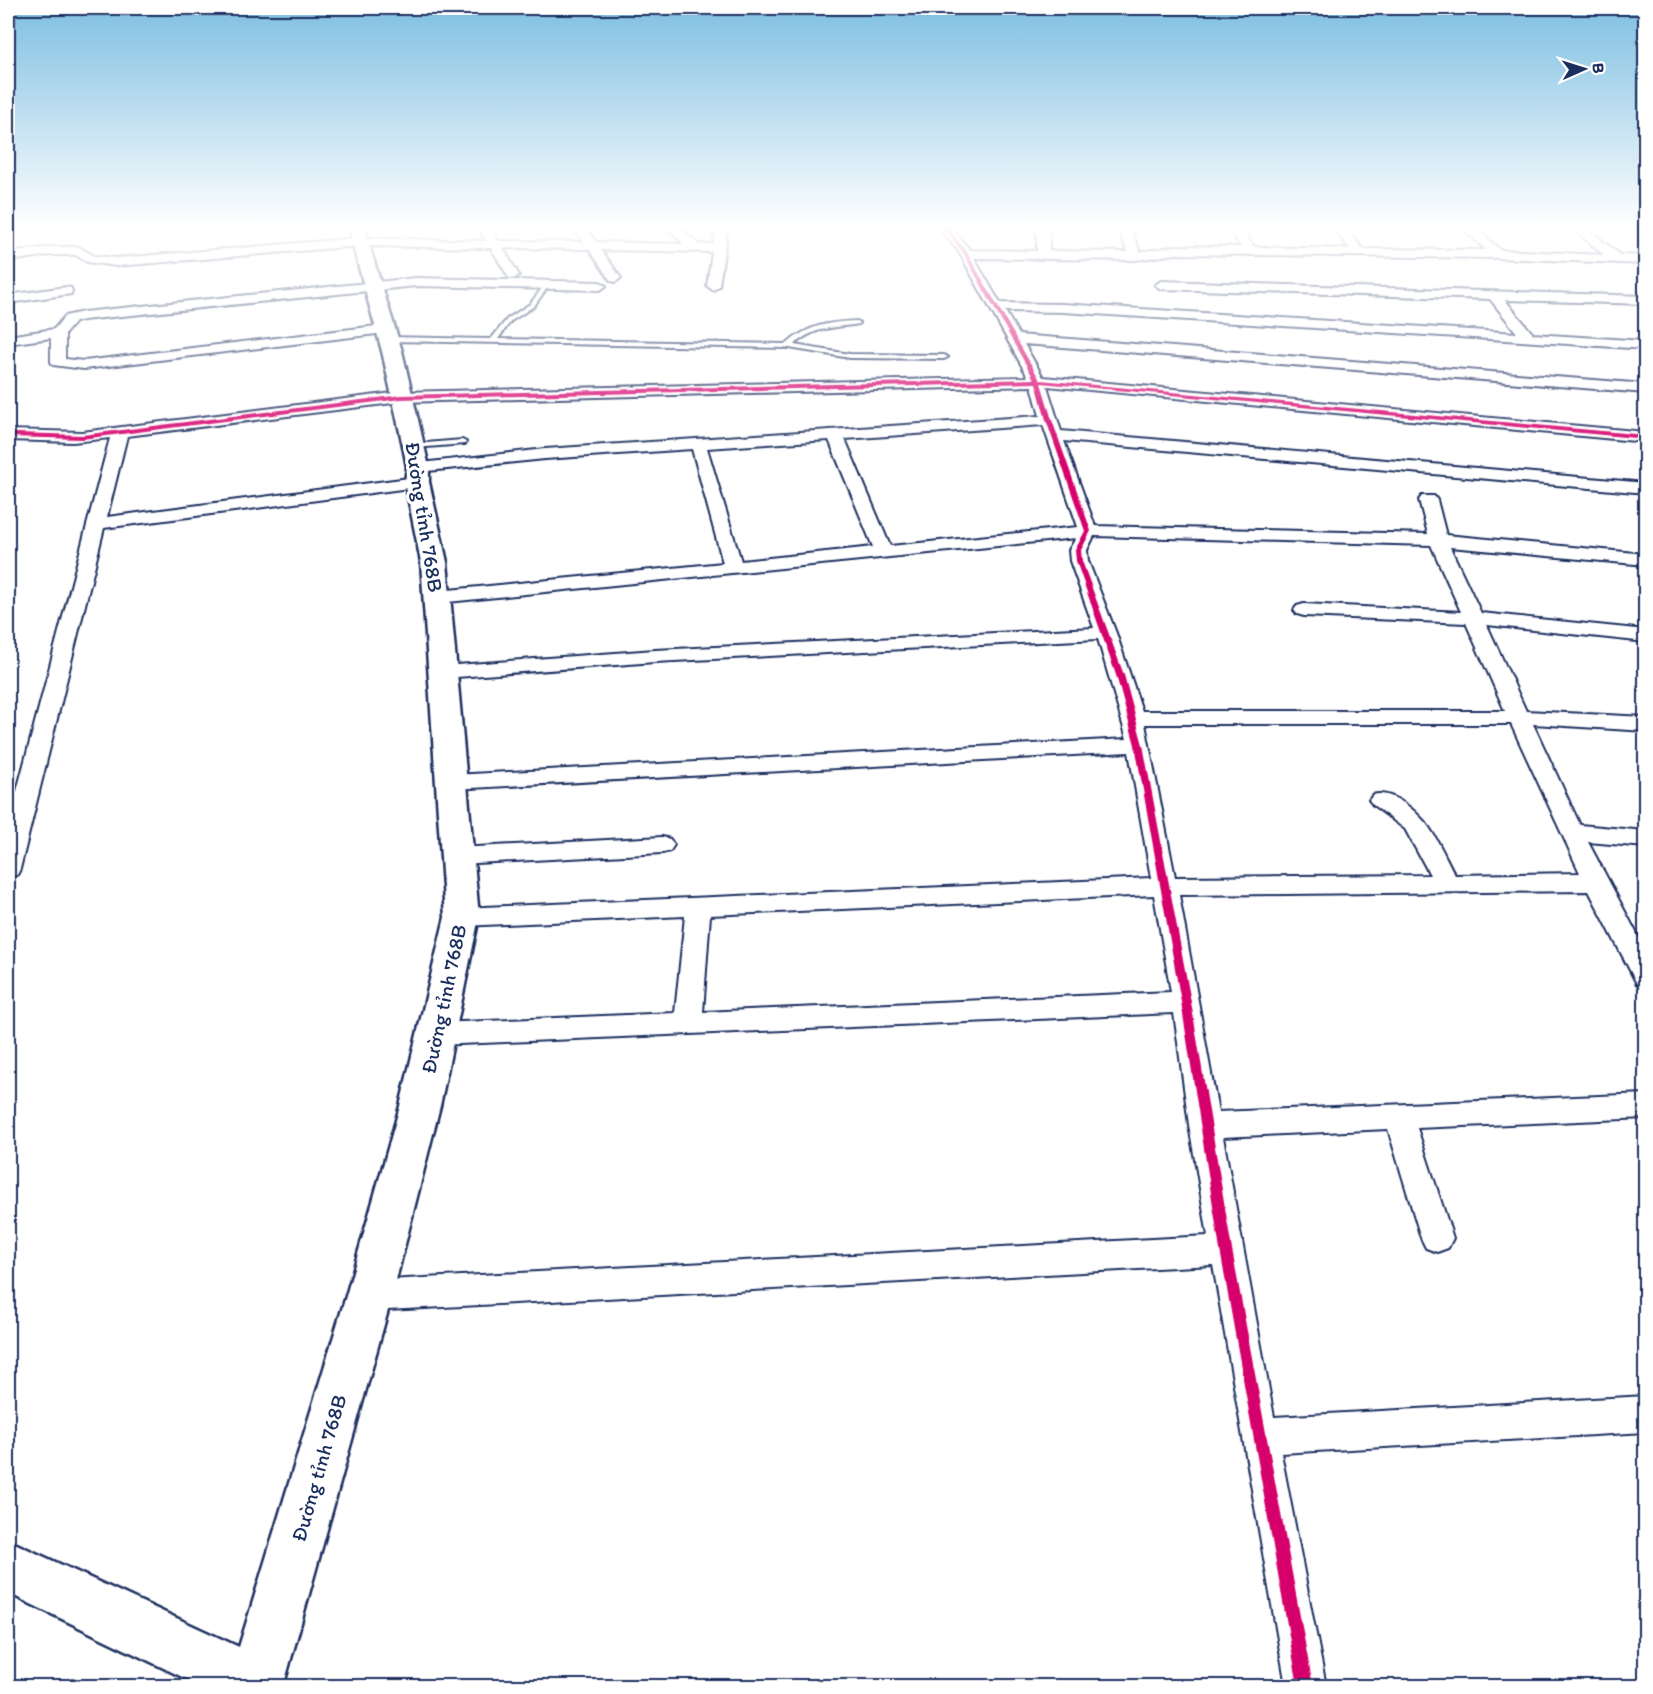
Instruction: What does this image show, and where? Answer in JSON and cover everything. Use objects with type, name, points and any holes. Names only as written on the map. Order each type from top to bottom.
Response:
[{"type":"street","points":[[194,304],[70,319],[58,333],[58,362],[84,365],[387,334]]},
{"type":"street","name":"Đường tỉnh 768B","points":[[256,1685],[369,1296],[420,1106],[462,917],[434,562],[416,465],[387,334],[378,304]]},
{"type":"street","points":[[994,304],[1038,381],[1051,428],[1088,531],[1078,550],[1079,561],[1106,633],[1133,718],[1166,886],[1204,1125],[1306,1686]]},
{"type":"street","points":[[996,307],[1063,308],[1079,304]]},
{"type":"street","points":[[1298,304],[1528,337],[1646,345]]},
{"type":"street","points":[[1501,304],[1528,337]]},
{"type":"street","points":[[8,340],[58,333]]},
{"type":"street","points":[[1013,339],[1646,388]]},
{"type":"street","points":[[8,435],[67,438],[401,397],[1038,381],[1646,437]]},
{"type":"street","points":[[97,524],[416,465],[835,434],[1051,428],[1646,488]]},
{"type":"street","points":[[8,869],[120,432]]},
{"type":"street","points":[[835,434],[883,551]]},
{"type":"street","points":[[698,443],[732,566]]},
{"type":"street","points":[[1428,500],[1437,540],[1571,832],[1646,977]]},
{"type":"street","points":[[438,597],[1088,531],[1437,540],[1646,560]]},
{"type":"street","points":[[1304,610],[1474,618],[1646,636]]},
{"type":"street","points":[[443,672],[655,656],[1106,633]]},
{"type":"street","points":[[1133,718],[1520,717],[1646,724]]},
{"type":"street","points":[[453,782],[1139,745]]},
{"type":"street","points":[[1381,800],[1414,824],[1447,883]]},
{"type":"street","points":[[1571,832],[1646,839]]},
{"type":"street","points":[[458,856],[662,845]]},
{"type":"street","points":[[462,917],[1166,886],[1595,882]]},
{"type":"street","points":[[688,1023],[698,907]]},
{"type":"street","points":[[437,1034],[1186,1002]]},
{"type":"street","points":[[1204,1125],[1646,1107]]},
{"type":"street","points":[[1399,1117],[1437,1238]]},
{"type":"street","points":[[369,1296],[1226,1250]]},
{"type":"street","points":[[1260,1436],[1646,1414]]},
{"type":"street","points":[[8,1566],[256,1685]]},
{"type":"lane","points":[[493,341],[509,320],[533,304]]},
{"type":"lane","points":[[789,346],[801,334],[813,327],[857,323]]},
{"type":"lane","points":[[387,334],[493,341],[789,346],[850,356],[944,357]]},
{"type":"lane","points":[[416,465],[462,442]]},
{"type":"cycle path","points":[[994,304],[1038,381],[1049,420],[1088,531],[1078,550],[1079,561],[1134,721],[1186,1002],[1226,1250],[1306,1686]]},
{"type":"cycle path","points":[[8,435],[82,437],[401,397],[1038,381],[1646,437]]}]
